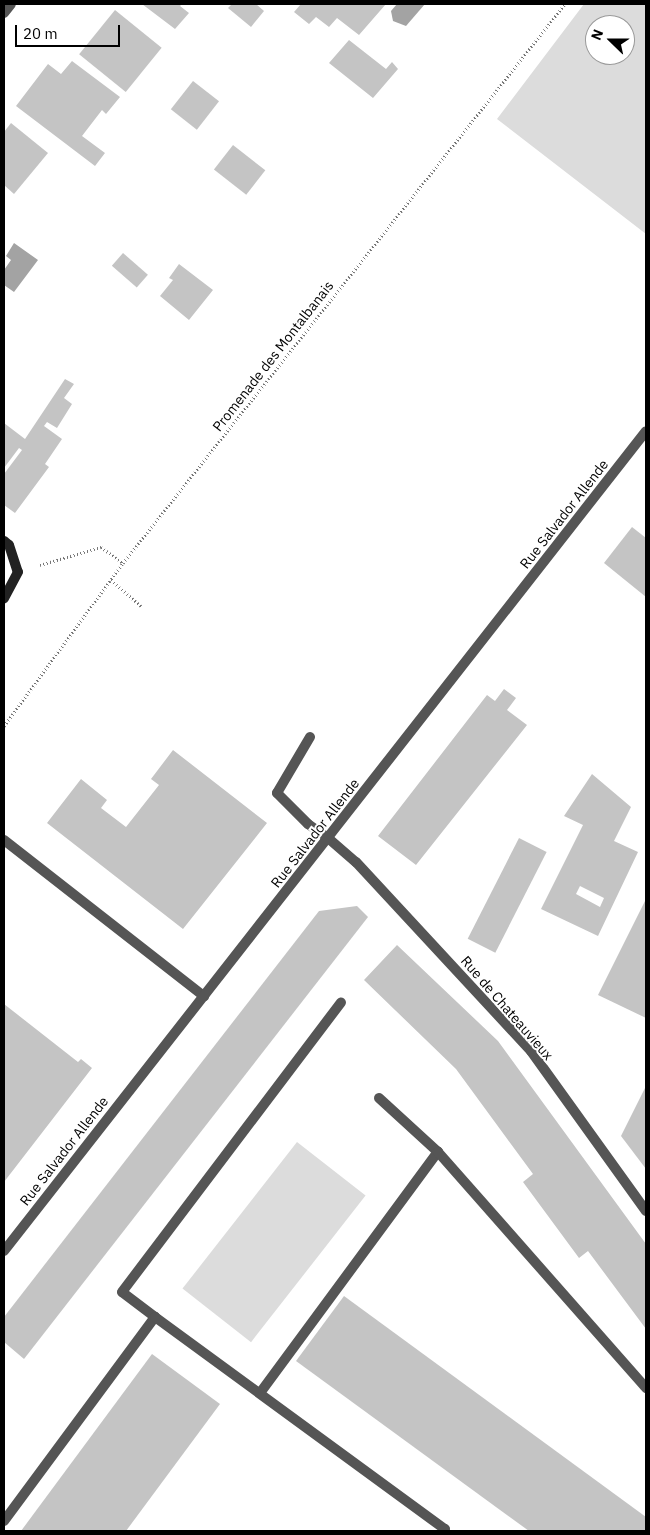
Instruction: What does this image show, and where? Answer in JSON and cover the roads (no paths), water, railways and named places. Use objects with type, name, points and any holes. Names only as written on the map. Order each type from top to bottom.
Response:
[{"type":"street","points":[[4,13],[11,4]]},
{"type":"street","name":"Rue Salvador Allende","points":[[4,1251],[646,432]]},
{"type":"street","points":[[4,540],[9,545],[18,572],[4,598]]},
{"type":"street","name":"Rue de Chateauvieux","points":[[310,736],[277,793],[308,824],[356,862],[530,1051],[646,1211]]},
{"type":"street","points":[[5,843],[204,996]]},
{"type":"street","points":[[341,1002],[122,1292],[446,1530]]},
{"type":"street","points":[[379,1098],[438,1152],[646,1388]]},
{"type":"street","points":[[260,1393],[438,1152]]},
{"type":"street","points":[[4,1521],[155,1317]]}]
